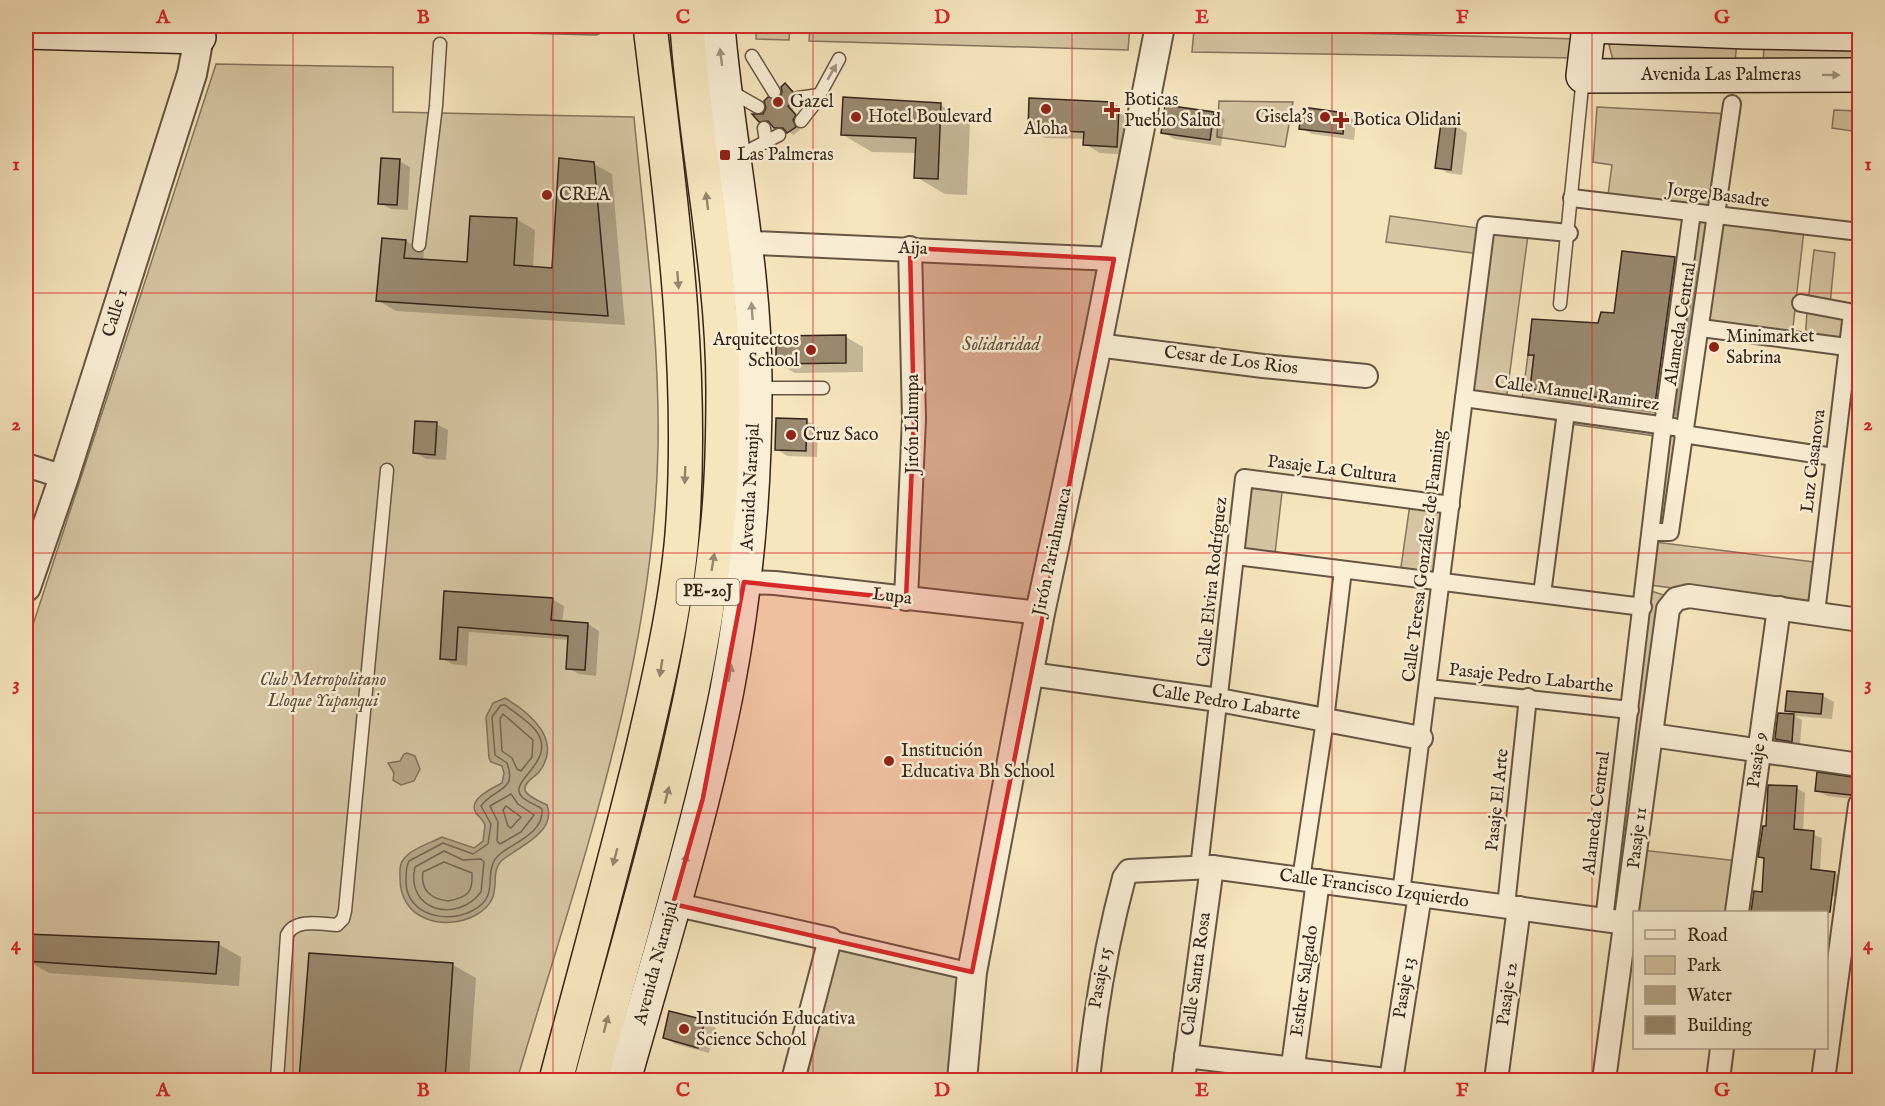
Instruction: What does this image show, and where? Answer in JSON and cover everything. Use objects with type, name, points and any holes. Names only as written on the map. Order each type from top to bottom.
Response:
[{"type":"highway","name":"PE-20J","points":[[556,1080],[659,677],[682,539],[686,472],[686,387],[675,252],[646,34]]},
{"type":"highway","name":"Avenida Naranjal","points":[[591,1080],[681,737],[693,684],[716,541],[722,474],[723,387],[720,310],[688,39]]},
{"type":"main road","name":"Avenida Naranjal","points":[[624,1080],[703,798],[727,690],[744,582],[753,476],[755,388],[752,310],[718,26]]},
{"type":"main road","points":[[1583,76],[1590,26],[1860,33]]},
{"type":"main road","points":[[26,32],[198,31]]},
{"type":"main road","points":[[646,34],[688,39]]},
{"type":"main road","name":"Avenida Las Palmeras","points":[[1583,76],[1860,75]]},
{"type":"street","name":"Jirón Pariahuanca","points":[[962,1080],[972,972],[1040,613],[1097,345],[1160,26]]},
{"type":"street","name":"Calle 1","points":[[26,587],[64,477],[192,74],[198,31]]},
{"type":"street","name":"Alameda Central","points":[[1651,532],[1670,532],[1732,104]]},
{"type":"street","name":"Jorge Basadre","points":[[1572,198],[1860,232]]},
{"type":"street","name":"Alameda Central","points":[[1604,920],[1663,425],[1692,212]]},
{"type":"street","name":"Calle Teresa González de Fanning","points":[[1411,894],[1421,738],[1486,225],[1569,233]]},
{"type":"street","name":"Aija","points":[[712,241],[910,248],[1114,259]]},
{"type":"street","name":"Jirón Llumpa","points":[[906,599],[914,419],[910,248]]},
{"type":"street","points":[[1801,303],[1856,314]]},
{"type":"street","name":"Luz Casanova","points":[[1816,613],[1847,347],[1856,314]]},
{"type":"street","points":[[1701,328],[1847,347]]},
{"type":"street","name":"Cesar de Los Rios","points":[[1097,345],[1263,366],[1366,376]]},
{"type":"street","name":"Calle Manuel Ramirez","points":[[1464,398],[1663,425],[1683,431],[1834,457]]},
{"type":"street","points":[[1542,594],[1566,412]]},
{"type":"street","points":[[26,465],[64,477]]},
{"type":"street","name":"Pasaje La Cultura","points":[[1244,478],[1451,505]]},
{"type":"street","name":"Calle Elvira Rodríguez","points":[[1205,868],[1219,700],[1244,478]]},
{"type":"street","points":[[1236,556],[1642,607]]},
{"type":"street","points":[[1310,880],[1325,720],[1343,570]]},
{"type":"street","name":"Lupa","points":[[744,582],[1040,613]]},
{"type":"street","name":"Pasaje 11","points":[[1604,1080],[1631,924],[1651,735],[1668,609],[1676,599],[1689,596],[1779,608]]},
{"type":"street","points":[[1779,608],[1860,620]]},
{"type":"street","name":"Pasaje 9","points":[[1737,911],[1779,608]]},
{"type":"street","name":"Calle Pedro Labarte","points":[[1030,674],[1219,700],[1421,738]]},
{"type":"street","name":"Pasaje Pedro Labarthe","points":[[1428,688],[1528,697],[1629,710]]},
{"type":"street","name":"Pasaje El Arte","points":[[1513,907],[1528,697]]},
{"type":"street","points":[[1651,735],[1860,765]]},
{"type":"street","points":[[1828,1046],[1860,805]]},
{"type":"street","name":"Calle Francisco Izquierdo","points":[[1124,878],[1129,871],[1205,868],[1631,924]]},
{"type":"street","name":"Calle Santa Rosa","points":[[1183,1080],[1205,868]]},
{"type":"street","name":"Pasaje 15","points":[[1088,1080],[1094,1020],[1109,932],[1124,878]]},
{"type":"street","name":"Esther Salgado","points":[[1292,1074],[1310,880]]},
{"type":"street","name":"Pasaje 13","points":[[1391,1080],[1411,894]]},
{"type":"street","points":[[673,904],[972,972]]},
{"type":"street","name":"Pasaje 12","points":[[1496,1080],[1513,907]]},
{"type":"street","points":[[793,1080],[830,939]]},
{"type":"street","points":[[1719,1080],[1722,1049]]},
{"type":"street","points":[[1823,1080],[1827,1049]]},
{"type":"street","points":[[1186,1056],[1292,1074],[1386,1080]]},
{"type":"lane","points":[[419,245],[436,106],[440,44]]},
{"type":"lane","points":[[752,56],[774,92]]},
{"type":"lane","points":[[801,121],[840,59]]},
{"type":"lane","points":[[1560,304],[1569,233],[1583,76]]},
{"type":"lane","points":[[726,88],[758,107]]},
{"type":"lane","points":[[798,98],[819,95]]},
{"type":"lane","points":[[764,128],[766,142]]},
{"type":"lane","points":[[735,158],[779,135]]},
{"type":"lane","points":[[755,388],[823,388]]},
{"type":"lane","points":[[277,1080],[287,935],[290,928],[297,924],[337,925],[343,919],[345,911],[387,470]]},
{"type":"highlighted area","points":[[910,248],[1114,259],[972,972],[673,904],[703,798],[744,582],[906,599],[914,419]]},
{"type":"green space","points":[[236,26],[599,26],[599,34],[596,35]]},
{"type":"green space","points":[[756,26],[790,26],[789,40],[756,39]]},
{"type":"green space","points":[[810,26],[1130,26],[1128,50],[809,41]]},
{"type":"green space","points":[[1194,29],[1580,39],[1580,58],[1192,52]]},
{"type":"green space","points":[[1622,40],[1737,42],[1735,62],[1613,60],[1609,45]]},
{"type":"green space","points":[[1764,43],[1859,45],[1859,67],[1763,65]]},
{"type":"green space","name":"Club Metropolitano Lloque Yupanqui","points":[[216,64],[393,67],[393,112],[634,117],[650,282],[658,406],[653,528],[643,609],[628,689],[609,768],[517,1080],[26,1080],[26,646]]},
{"type":"green space","points":[[1219,101],[1293,102],[1285,147],[1217,137]]},
{"type":"green space","points":[[1597,107],[1731,114],[1670,532],[1651,532],[1662,437],[1564,423],[1566,413],[1521,406],[1528,355],[1534,355],[1530,389],[1666,405],[1692,212],[1607,202],[1612,165],[1593,162]]},
{"type":"green space","points":[[1834,110],[1859,111],[1859,132],[1832,128]]},
{"type":"green space","points":[[1390,216],[1528,235],[1505,409],[1469,405],[1488,255],[1386,242]]},
{"type":"green space","points":[[1721,221],[1804,230],[1792,336],[1707,324]]},
{"type":"green space","points":[[1814,250],[1835,253],[1830,305],[1808,302]]},
{"type":"green space","name":"Solidaridad","points":[[919,260],[1101,266],[1032,604],[913,590]]},
{"type":"green space","points":[[1807,312],[1851,318],[1847,347],[1805,341]]},
{"type":"green space","points":[[1251,488],[1282,492],[1275,554],[1243,550]]},
{"type":"green space","points":[[1410,504],[1445,509],[1435,579],[1400,574]]},
{"type":"green space","points":[[1655,542],[1814,562],[1809,606],[1650,585]]},
{"type":"green space","points":[[1645,589],[1676,599],[1629,906],[1606,903]]},
{"type":"green space","points":[[1641,850],[1738,861],[1733,911],[1634,911]]},
{"type":"green space","points":[[839,948],[961,978],[951,1080],[806,1080]]},
{"type":"water","points":[[505,698],[534,720],[546,739],[545,761],[539,772],[526,784],[525,789],[531,796],[547,805],[549,814],[547,823],[536,837],[499,864],[494,893],[486,908],[464,920],[438,922],[415,912],[407,903],[402,892],[401,864],[410,853],[442,837],[474,848],[483,841],[485,825],[476,813],[475,803],[487,791],[502,783],[504,773],[502,766],[491,762],[489,758],[486,717],[493,703]]},
{"type":"water","points":[[407,753],[415,756],[420,769],[414,781],[401,785],[393,780],[394,773],[388,763],[400,761]]},
{"type":"building","name":"Gazel","points":[[785,83],[793,92],[790,99],[792,103],[788,106],[796,115],[793,120],[796,127],[787,133],[783,128],[774,128],[768,121],[759,122],[752,114],[763,114],[766,108],[764,101],[768,97],[779,99],[782,92],[781,87]]},
{"type":"building","points":[[843,97],[941,103],[938,179],[914,178],[916,138],[841,135]]},
{"type":"building","points":[[1029,98],[1112,102],[1119,109],[1117,147],[1083,145],[1084,132],[1028,130]]},
{"type":"building","points":[[1165,105],[1214,112],[1210,140],[1161,133]]},
{"type":"building","points":[[1302,107],[1345,113],[1343,134],[1299,129]]},
{"type":"building","points":[[1441,123],[1456,125],[1451,170],[1435,168]]},
{"type":"building","points":[[381,158],[400,159],[397,205],[378,204]]},
{"type":"building","points":[[559,158],[594,162],[608,316],[376,301],[382,238],[406,240],[404,258],[467,262],[470,216],[517,218],[514,265],[552,268]]},
{"type":"building","points":[[1622,251],[1675,257],[1655,404],[1530,389],[1534,355],[1528,355],[1532,319],[1598,323],[1601,312],[1614,313]]},
{"type":"building","name":"Arquitectos School","points":[[846,335],[846,363],[776,364],[776,336]]},
{"type":"building","name":"Cruz Saco","points":[[776,418],[807,419],[806,451],[775,450]]},
{"type":"building","points":[[415,421],[437,422],[435,455],[413,453]]},
{"type":"building","points":[[444,591],[553,598],[551,620],[588,623],[585,670],[566,669],[568,636],[458,627],[456,660],[440,659]]},
{"type":"building","points":[[1787,691],[1823,694],[1821,714],[1785,711]]},
{"type":"building","points":[[1778,713],[1794,714],[1792,742],[1775,739]]},
{"type":"building","points":[[1817,772],[1860,778],[1860,792],[1851,795],[1815,791]]},
{"type":"building","points":[[1768,785],[1797,786],[1794,829],[1814,831],[1811,869],[1835,872],[1830,912],[1751,911],[1754,891],[1762,892],[1764,858],[1758,857],[1763,826],[1766,826]]},
{"type":"building","points":[[26,934],[219,942],[216,974],[26,961]]},
{"type":"building","points":[[309,953],[453,963],[445,1080],[299,1080]]},
{"type":"building","name":"Institución Educativa Science School","points":[[669,1011],[705,1020],[698,1048],[663,1038]]},
{"type":"place","name":"Gazel","points":[[778,102]]},
{"type":"place","name":"Aloha","points":[[1046,109]]},
{"type":"place","name":"Boticas Pueblo Salud","points":[[1112,110]]},
{"type":"place","name":"Hotel Boulevard","points":[[856,117]]},
{"type":"place","name":"Gisela's","points":[[1325,117]]},
{"type":"place","name":"Botica Olidani","points":[[1341,120]]},
{"type":"place","name":"Las Palmeras","points":[[725,155]]},
{"type":"place","name":"CREA","points":[[547,195]]},
{"type":"place","name":"Minimarket Sabrina","points":[[1714,347]]},
{"type":"place","name":"Arquitectos School","points":[[811,350]]},
{"type":"place","name":"Cruz Saco","points":[[791,435]]},
{"type":"place","name":"Institución Educativa Bh School","points":[[889,761]]},
{"type":"place","name":"Institución Educativa Science School","points":[[684,1029]]}]
